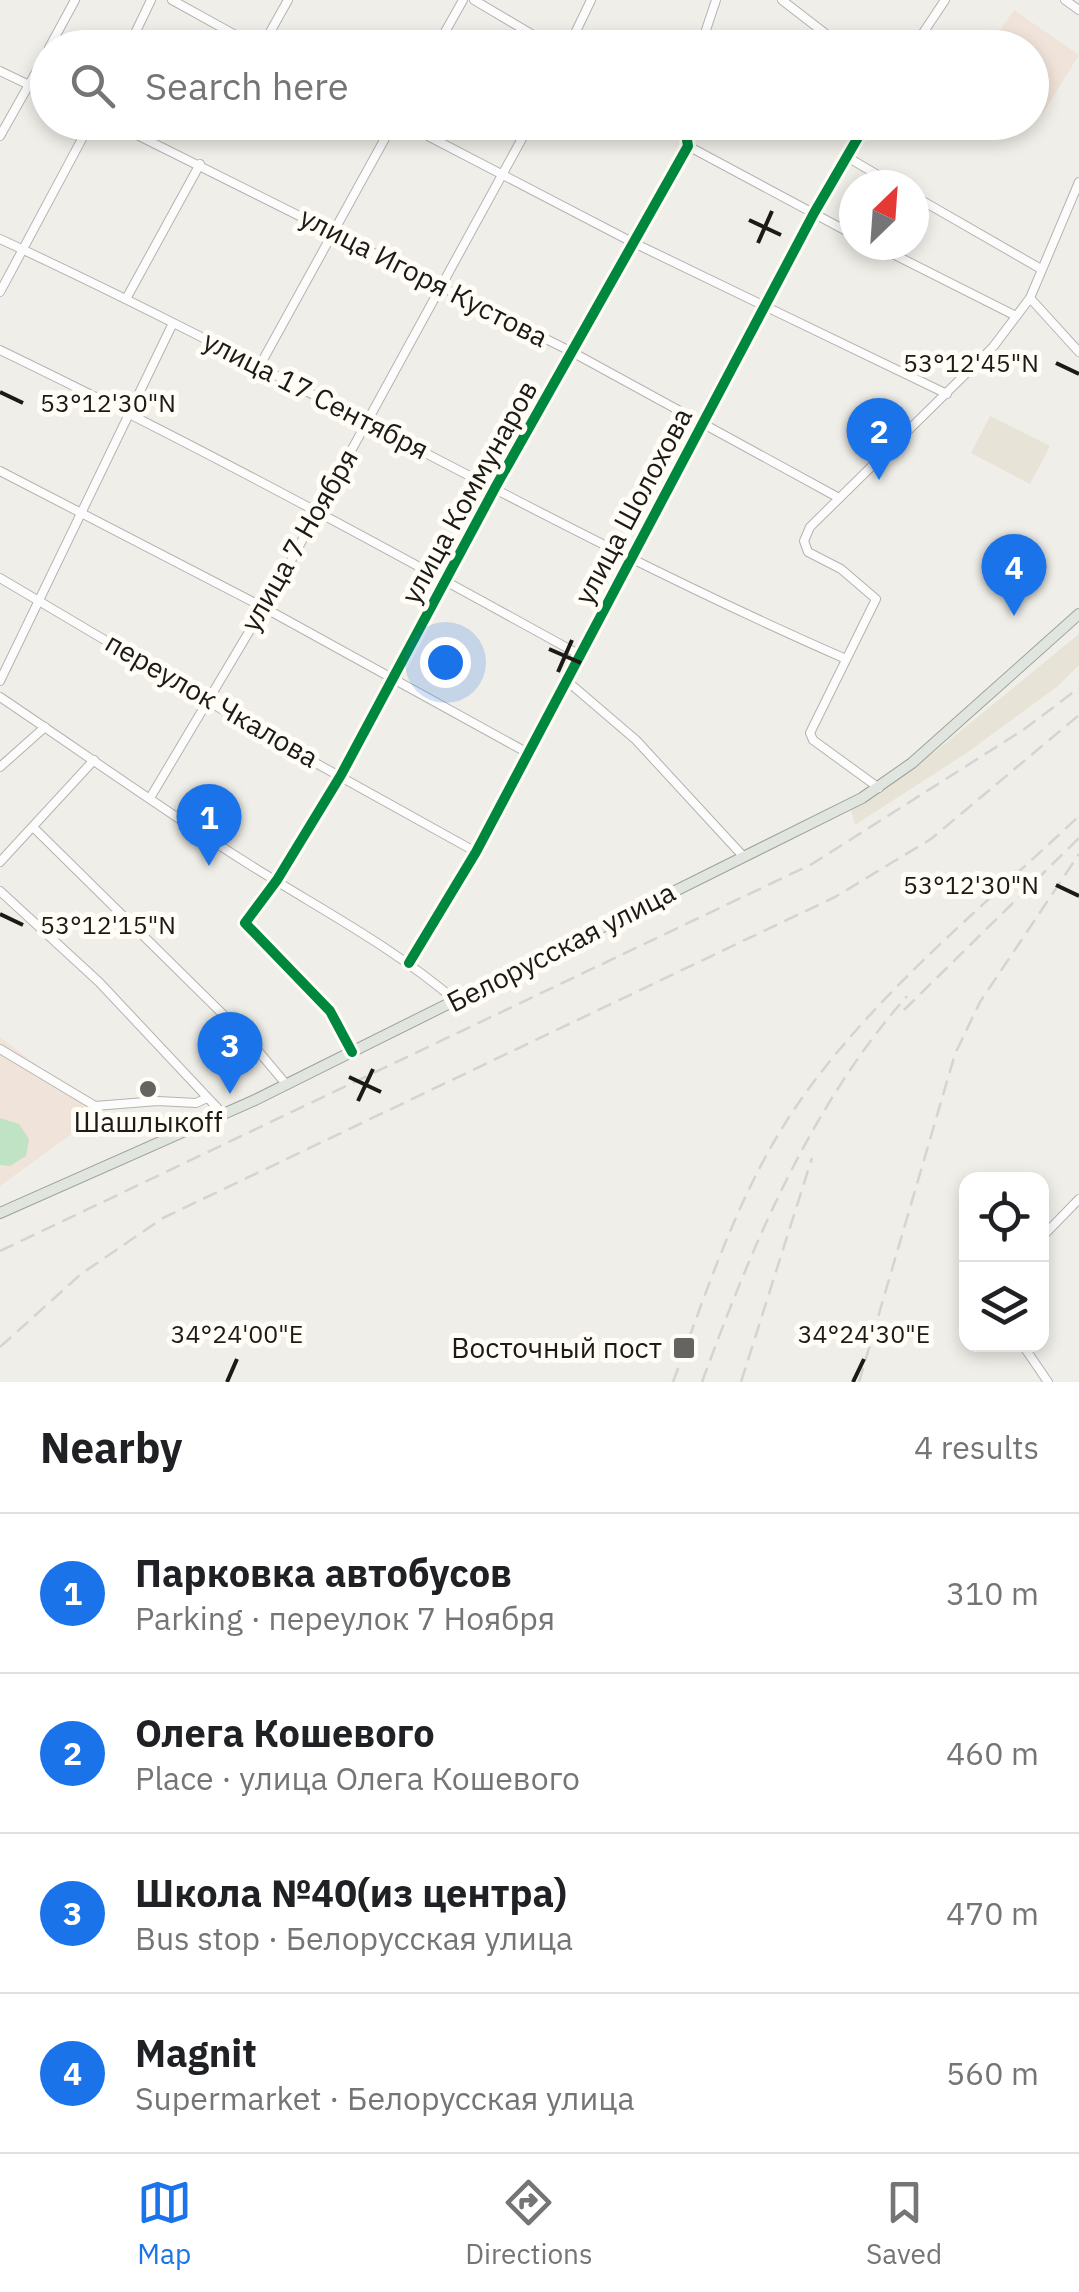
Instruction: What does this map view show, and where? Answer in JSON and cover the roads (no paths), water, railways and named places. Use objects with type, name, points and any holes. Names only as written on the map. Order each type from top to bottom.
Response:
[{"type":"main road","name":"Белорусская улица","points":[[0,1212],[286,1084],[878,788],[1079,614]]},
{"type":"street","points":[[59,30],[76,0]]},
{"type":"street","points":[[137,30],[152,0]]},
{"type":"street","points":[[172,0],[227,30]]},
{"type":"street","points":[[271,30],[288,0]]},
{"type":"street","points":[[446,30],[463,0]]},
{"type":"street","points":[[474,0],[524,30]]},
{"type":"street","points":[[577,30],[591,0]]},
{"type":"street","points":[[706,30],[716,0]]},
{"type":"street","points":[[782,0],[821,30]]},
{"type":"street","points":[[925,30],[945,0]]},
{"type":"street","points":[[1065,0],[1079,10]]},
{"type":"street","points":[[0,71],[29,85],[0,136]]},
{"type":"street","points":[[0,292],[82,140]]},
{"type":"street","name":"улица Игоря Кустова","points":[[149,140],[572,352],[839,498]]},
{"type":"street","points":[[259,367],[386,140]]},
{"type":"street","points":[[433,140],[632,242],[947,394]]},
{"type":"street","name":"улица 7 Ноября","points":[[150,798],[316,515],[522,140]]},
{"type":"street","points":[[687,140],[688,146],[839,226]]},
{"type":"street","name":"улица Шолохова","points":[[408,963],[476,852],[856,140]]},
{"type":"street","name":"улица Коммунаров","points":[[352,1052],[330,1011],[245,926],[342,775],[496,486],[688,146]]},
{"type":"street","points":[[846,157],[869,170]]},
{"type":"street","points":[[126,300],[200,164]]},
{"type":"street","points":[[878,788],[810,733],[876,599],[841,570],[808,552],[804,541],[810,527],[947,394],[1030,298],[1079,182]]},
{"type":"street","points":[[929,205],[1041,269]]},
{"type":"street","name":"улица 17 Сентября","points":[[0,239],[369,420],[630,560],[846,659]]},
{"type":"street","points":[[904,260],[1016,316]]},
{"type":"street","points":[[1030,298],[1079,352]]},
{"type":"street","points":[[0,681],[173,323]]},
{"type":"street","points":[[0,350],[218,457],[316,515],[580,655]]},
{"type":"street","points":[[0,471],[261,606],[526,752]]},
{"type":"street","name":"переулок Чкалова","points":[[0,578],[476,852]]},
{"type":"street","points":[[567,681],[636,740],[742,855]]},
{"type":"street","points":[[0,697],[408,963],[456,1000]]},
{"type":"street","points":[[0,766],[45,728]]},
{"type":"street","points":[[0,862],[94,760]]},
{"type":"street","points":[[34,828],[250,1040],[286,1084]]},
{"type":"street","points":[[0,891],[99,982],[223,1114]]},
{"type":"street","points":[[0,1049],[95,1106],[120,1102],[196,1103],[208,1098]]},
{"type":"street","points":[[1049,1229],[1079,1199]]},
{"type":"street","points":[[1027,1352],[1048,1382]]},
{"type":"railway","points":[[0,1251],[812,864],[1023,730],[1079,688]]},
{"type":"railway","points":[[0,1347],[81,1274],[163,1218],[835,897],[931,839],[1079,715]]},
{"type":"railway","points":[[673,1382],[744,1200],[802,1098],[898,985],[1079,816]]},
{"type":"railway","points":[[904,1010],[1079,838]]},
{"type":"railway","points":[[859,1382],[955,1054],[980,1002],[1079,854]]},
{"type":"railway","points":[[702,1382],[741,1280],[787,1179],[841,1084],[907,996]]},
{"type":"railway","points":[[741,1382],[812,1158]]},
{"type":"place","name":"Олега Кошевого","points":[[879,480]]},
{"type":"place","name":"Magnit","points":[[1014,616]]},
{"type":"place","name":"Парковка автобусов","points":[[209,866]]},
{"type":"place","name":"Шашлыкоff","points":[[148,1089]]},
{"type":"place","name":"Школа №40(из центра)","points":[[230,1094]]},
{"type":"place","name":"Восточный пост","points":[[684,1348]]}]
